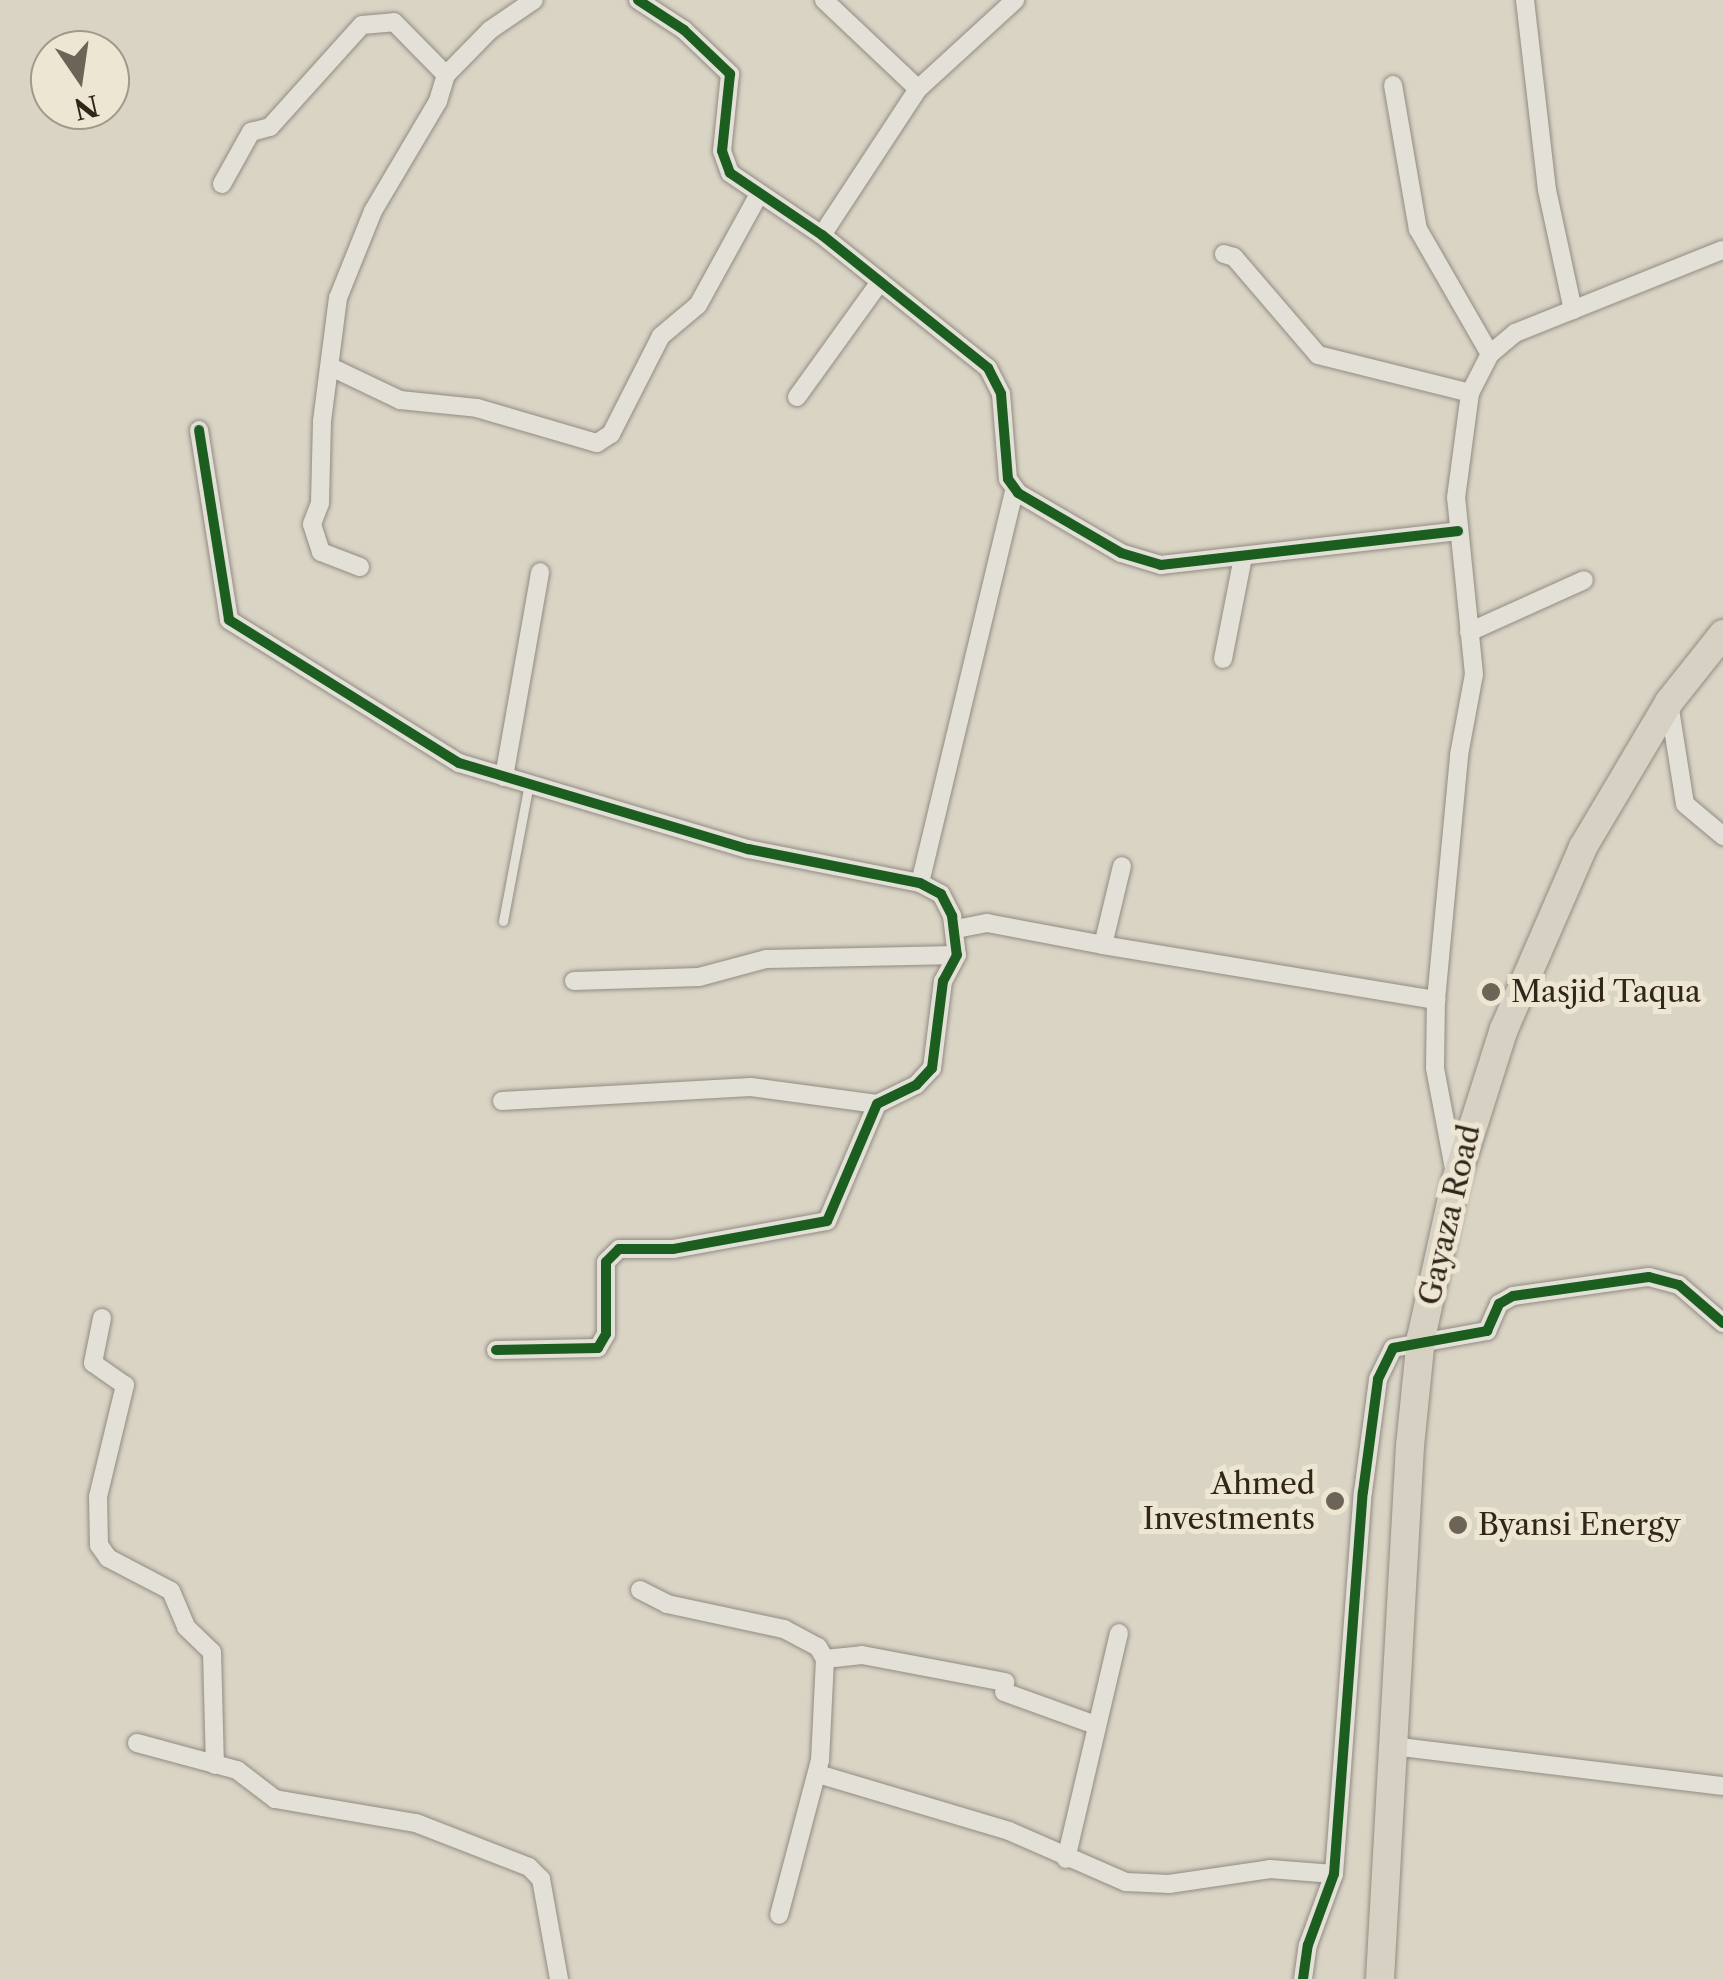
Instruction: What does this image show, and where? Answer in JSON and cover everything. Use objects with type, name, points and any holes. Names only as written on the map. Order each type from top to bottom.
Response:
[{"type":"main road","name":"Gayaza Road","points":[[1380,1979],[1421,1338],[1456,1180],[1479,1098],[1537,947],[1583,847],[1668,702],[1723,634]]},
{"type":"street","points":[[360,567],[321,552],[312,524],[320,503],[325,393],[333,368],[338,298],[384,189],[438,101],[446,75],[490,30],[534,0]]},
{"type":"street","points":[[638,0],[725,65],[732,85],[724,165],[758,196],[822,235],[978,358],[996,381],[1014,490],[920,883]]},
{"type":"street","points":[[824,0],[918,89]]},
{"type":"street","points":[[822,235],[918,89],[1015,0]]},
{"type":"street","points":[[1525,0],[1547,190],[1573,310]]},
{"type":"street","points":[[222,184],[251,132],[270,127],[362,25],[394,22],[446,75]]},
{"type":"street","points":[[1393,85],[1418,229],[1490,354]]},
{"type":"street","points":[[333,368],[400,400],[477,408],[598,442],[611,434],[666,329],[698,306],[758,196]]},
{"type":"street","points":[[1456,1180],[1435,1068],[1436,1000],[1459,755],[1474,674],[1458,531],[1458,468],[1470,393],[1490,354],[1515,333],[1723,250]]},
{"type":"street","points":[[1224,254],[1234,257],[1318,355],[1470,393]]},
{"type":"street","points":[[797,397],[880,282]]},
{"type":"street","points":[[200,430],[228,618],[450,759],[748,849],[920,883],[941,894],[956,929],[956,955],[945,972],[929,1075],[877,1104],[750,1087],[502,1100]]},
{"type":"street","points":[[1014,490],[1149,563],[1243,557],[1458,531]]},
{"type":"street","points":[[1223,659],[1243,557]]},
{"type":"street","points":[[504,776],[540,572]]},
{"type":"street","points":[[1470,632],[1584,580]]},
{"type":"street","points":[[1668,702],[1685,804],[1723,836]]},
{"type":"street","points":[[1103,945],[1122,866]]},
{"type":"street","points":[[956,929],[987,924],[1436,1000]]},
{"type":"street","points":[[574,980],[699,977],[766,959],[956,955]]},
{"type":"street","points":[[496,1350],[598,1348],[606,1334],[606,1262],[619,1249],[673,1250],[827,1222],[877,1104]]},
{"type":"street","points":[[1304,1979],[1308,1945],[1334,1874],[1358,1537],[1378,1379],[1393,1348],[1421,1338],[1487,1331],[1499,1304],[1513,1296],[1649,1277],[1679,1285],[1723,1324]]},
{"type":"street","points":[[102,1318],[93,1364],[125,1385],[98,1497],[99,1545],[108,1558],[171,1591],[186,1626],[212,1652],[215,1765]]},
{"type":"street","points":[[640,1590],[666,1604],[784,1628],[818,1647],[825,1659],[818,1774],[779,1916]]},
{"type":"street","points":[[1066,1858],[1093,1724],[1119,1633]]},
{"type":"street","points":[[825,1659],[862,1655],[1004,1687],[1093,1724]]},
{"type":"street","points":[[137,1743],[237,1770],[275,1799],[416,1823],[530,1867],[541,1879],[559,1979]]},
{"type":"street","points":[[1392,1746],[1723,1786]]},
{"type":"street","points":[[818,1774],[997,1826],[1066,1858],[1142,1883],[1270,1869],[1334,1874]]},
{"type":"lane","points":[[503,921],[530,784]]},
{"type":"cycle path","points":[[638,0],[684,30],[730,74],[722,151],[730,173],[822,235],[988,368],[1001,394],[1008,479],[1018,493],[1121,553],[1161,565],[1458,531]]},
{"type":"cycle path","points":[[199,430],[229,620],[459,763],[748,849],[920,883],[941,894],[952,916],[957,955],[943,981],[932,1068],[916,1085],[877,1104],[827,1221],[673,1249],[619,1249],[606,1262],[606,1334],[598,1348],[496,1350]]},
{"type":"cycle path","points":[[1303,1979],[1308,1945],[1334,1874],[1363,1492],[1378,1379],[1393,1348],[1487,1331],[1499,1304],[1513,1296],[1649,1277],[1679,1285],[1723,1323]]},
{"type":"place","name":"Masjid Taqua","points":[[1491,992]]},
{"type":"place","name":"Ahmed Investments","points":[[1335,1501]]},
{"type":"place","name":"Byansi Energy","points":[[1458,1525]]}]
